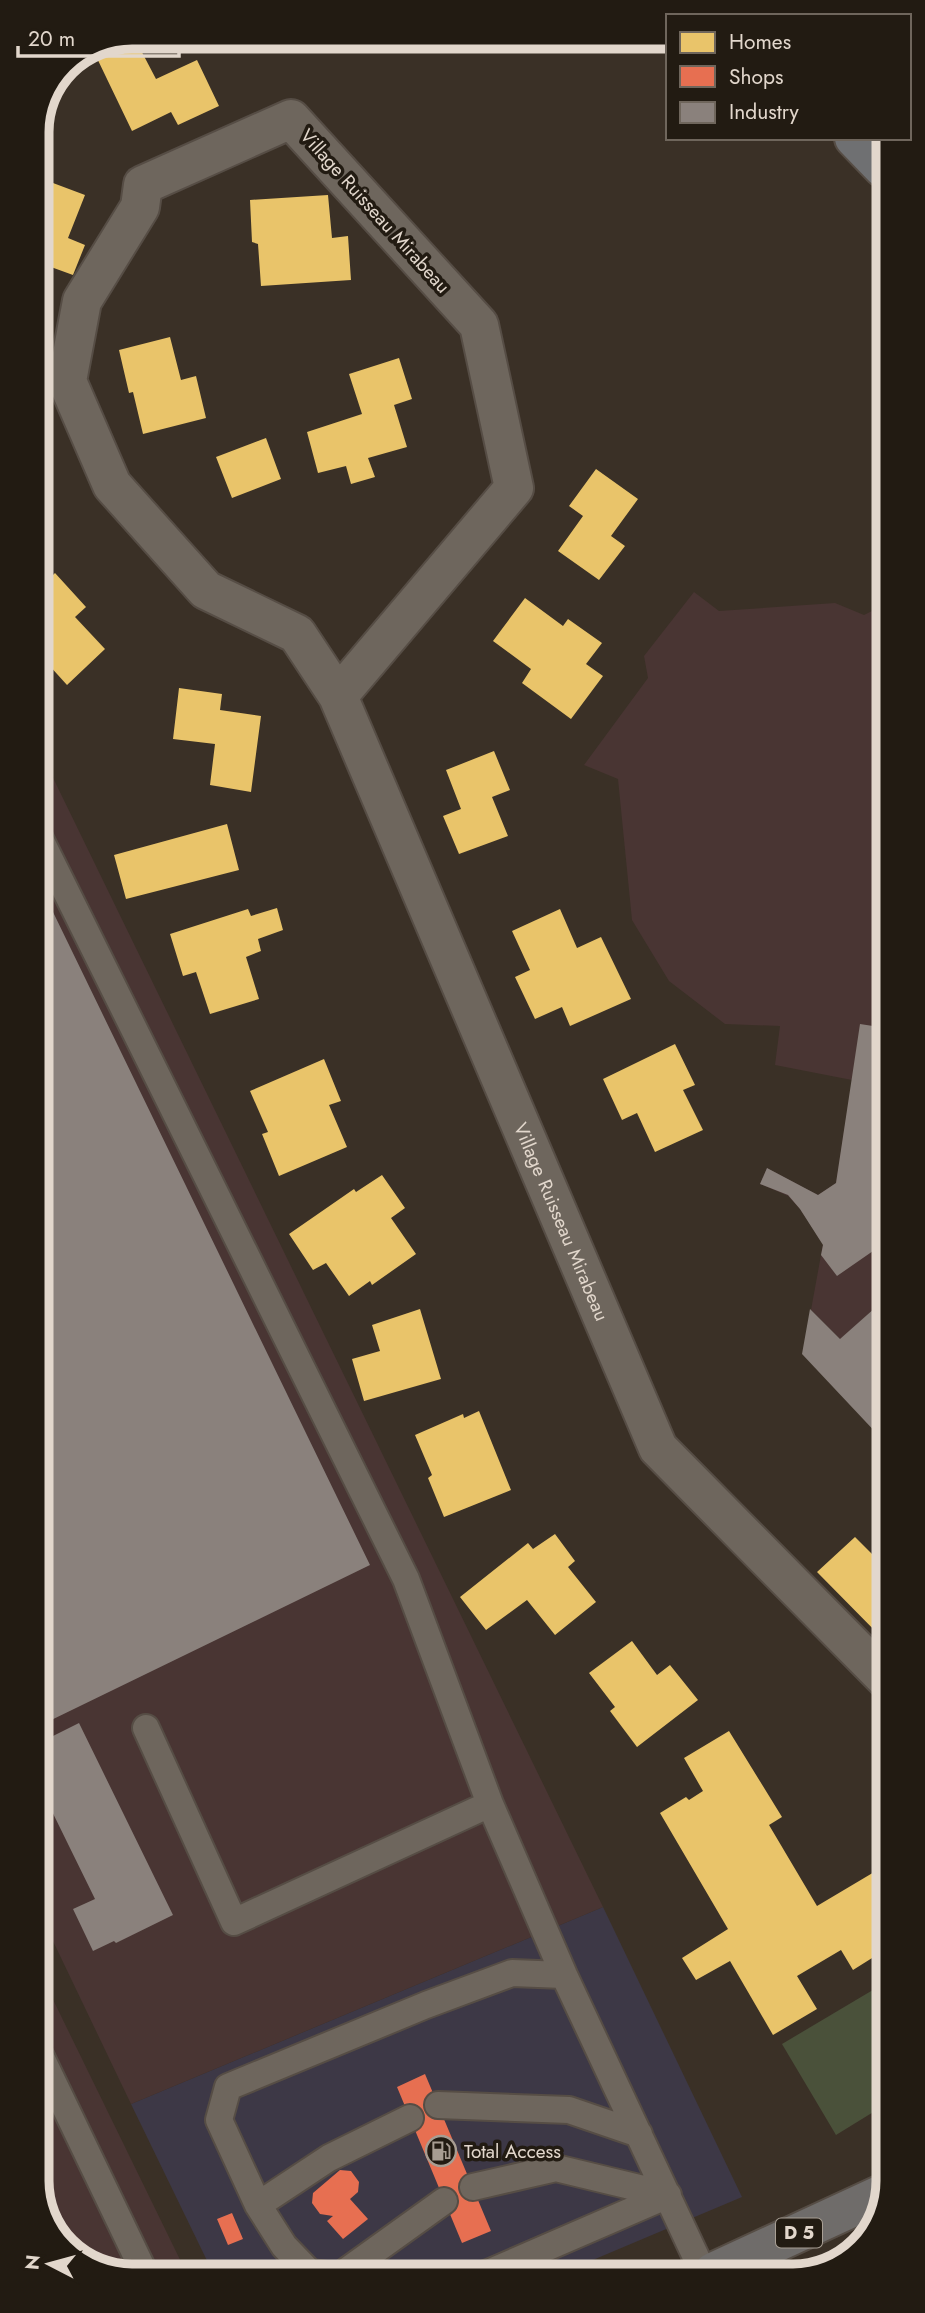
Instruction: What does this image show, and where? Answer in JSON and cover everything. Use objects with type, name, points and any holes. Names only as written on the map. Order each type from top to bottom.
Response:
[{"type":"highway","points":[[856,140],[876,160]]},
{"type":"main road","name":"D 5","points":[[730,2264],[874,2198]]},
{"type":"street","name":"Village Ruisseau Mirabeau","points":[[338,696],[514,488],[479,326],[291,119],[143,185],[140,207],[82,302],[66,381],[111,485],[206,590],[298,634],[338,696],[657,1448],[876,1669]]},
{"type":"lane","points":[[49,859],[406,1579],[490,1804],[564,1975],[699,2264]]},
{"type":"lane","points":[[146,1728],[234,1922],[490,1804]]},
{"type":"lane","points":[[301,2264],[284,2246],[258,2205],[219,2120],[228,2087],[426,2005],[512,1973],[564,1975]]},
{"type":"lane","points":[[49,2074],[140,2264]]},
{"type":"lane","points":[[438,2105],[569,2110],[639,2134]]},
{"type":"lane","points":[[258,2205],[329,2158],[410,2118]]},
{"type":"lane","points":[[473,2187],[556,2168],[668,2195]]},
{"type":"lane","points":[[509,2264],[668,2195]]},
{"type":"lane","points":[[356,2264],[444,2201]]},
{"type":"shaded area","points":[[694,592],[719,611],[835,603],[864,615],[876,610],[876,1307],[841,1340],[811,1310],[823,1244],[788,1196],[760,1184],[767,1168],[818,1195],[836,1183],[852,1080],[775,1065],[780,1026],[725,1024],[669,981],[632,920],[618,779],[584,765],[648,678],[644,656]]},
{"type":"shaded area","points":[[49,770],[603,1907],[131,2104],[49,1933]]},
{"type":"shaded area","points":[[603,1907],[742,2197],[583,2264],[209,2264],[131,2104]]},
{"type":"shaded area","points":[[49,1991],[182,2264],[126,2264],[90,2253],[84,2249],[84,2229],[63,2227],[53,2208],[49,2181]]},
{"type":"green space","points":[[876,1988],[876,2110],[836,2135],[782,2044]]},
{"type":"building: Homes","points":[[140,49],[156,79],[197,60],[219,106],[178,125],[171,112],[132,131],[96,57],[121,50]]},
{"type":"building: Homes","points":[[49,182],[85,195],[68,238],[85,245],[73,275],[49,266]]},
{"type":"building: Homes","points":[[328,195],[332,238],[348,236],[351,280],[261,286],[258,244],[252,242],[250,200]]},
{"type":"building: Homes","points":[[170,337],[181,380],[196,376],[206,418],[143,434],[133,392],[129,393],[119,350]]},
{"type":"building: Homes","points":[[399,358],[412,399],[394,405],[407,447],[368,458],[375,477],[351,484],[346,466],[318,473],[307,432],[362,414],[349,374]]},
{"type":"building: Homes","points":[[266,438],[281,479],[232,498],[216,457]]},
{"type":"building: Homes","points":[[596,469],[638,499],[611,536],[625,546],[599,580],[558,551],[583,516],[569,506]]},
{"type":"building: Homes","points":[[55,573],[86,607],[75,617],[105,649],[67,685],[49,665],[49,579]]},
{"type":"building: Homes","points":[[525,598],[563,626],[568,619],[602,643],[586,664],[603,676],[571,719],[522,683],[531,669],[493,641]]},
{"type":"building: Homes","points":[[179,688],[222,694],[220,710],[261,716],[251,792],[210,785],[215,744],[173,739]]},
{"type":"building: Homes","points":[[494,751],[510,790],[492,797],[508,836],[459,854],[443,816],[461,809],[446,770]]},
{"type":"building: Homes","points":[[227,824],[239,870],[126,899],[114,855]]},
{"type":"building: Homes","points":[[277,908],[283,930],[258,939],[261,951],[246,957],[259,999],[210,1014],[196,972],[183,976],[170,934],[248,909],[251,916]]},
{"type":"building: Homes","points":[[560,909],[577,948],[601,937],[631,999],[570,1026],[562,1007],[535,1019],[515,977],[530,970],[512,931]]},
{"type":"building: Homes","points":[[675,1044],[695,1085],[683,1090],[703,1130],[655,1152],[637,1113],[622,1120],[603,1079]]},
{"type":"building: Homes","points":[[324,1059],[341,1101],[329,1105],[347,1147],[279,1176],[262,1134],[268,1132],[250,1091]]},
{"type":"building: Homes","points":[[382,1175],[405,1208],[391,1218],[416,1254],[372,1285],[370,1281],[349,1296],[326,1263],[313,1270],[289,1234],[354,1189],[356,1192]]},
{"type":"building: Homes","points":[[420,1309],[441,1379],[364,1401],[352,1359],[380,1351],[372,1325]]},
{"type":"building: Homes","points":[[479,1411],[511,1490],[444,1517],[428,1478],[432,1475],[415,1435],[463,1414],[464,1418]]},
{"type":"building: Homes","points":[[555,1534],[575,1561],[568,1567],[596,1602],[555,1635],[527,1600],[486,1630],[460,1597],[528,1543],[533,1549]]},
{"type":"building: Homes","points":[[855,1537],[876,1558],[876,1632],[817,1572]]},
{"type":"building: Homes","points":[[632,1641],[657,1675],[670,1665],[698,1700],[637,1747],[610,1711],[615,1707],[589,1673]]},
{"type":"building: Homes","points":[[729,1731],[782,1817],[769,1825],[817,1906],[876,1871],[876,1956],[853,1970],[841,1950],[797,1976],[817,2009],[773,2035],[730,1961],[696,1980],[682,1958],[728,1929],[660,1813],[686,1797],[689,1800],[703,1791],[684,1758]]},
{"type":"building: Shops","points":[[425,2074],[491,2231],[462,2243],[397,2087]]},
{"type":"building: Shops","points":[[340,2170],[351,2171],[359,2182],[358,2192],[350,2199],[368,2219],[343,2239],[327,2221],[333,2216],[320,2214],[312,2203],[313,2193]]},
{"type":"building: Shops","points":[[232,2213],[243,2239],[228,2245],[217,2219]]},
{"type":"building: Industry","points":[[53,912],[370,1565],[49,1721],[49,914]]},
{"type":"building: Industry","points":[[860,1024],[876,1026],[876,1249],[837,1276],[821,1255],[823,1245],[800,1209],[788,1195],[760,1184],[767,1168],[818,1195],[836,1183]]},
{"type":"building: Industry","points":[[876,1307],[876,1370],[873,1373],[876,1376],[876,1433],[802,1354],[810,1309],[840,1339]]},
{"type":"building: Industry","points":[[79,1723],[173,1915],[116,1943],[114,1941],[93,1951],[73,1909],[95,1899],[49,1805],[49,1738]]},
{"type":"place","name":"Total Access","points":[[441,2151]]}]
